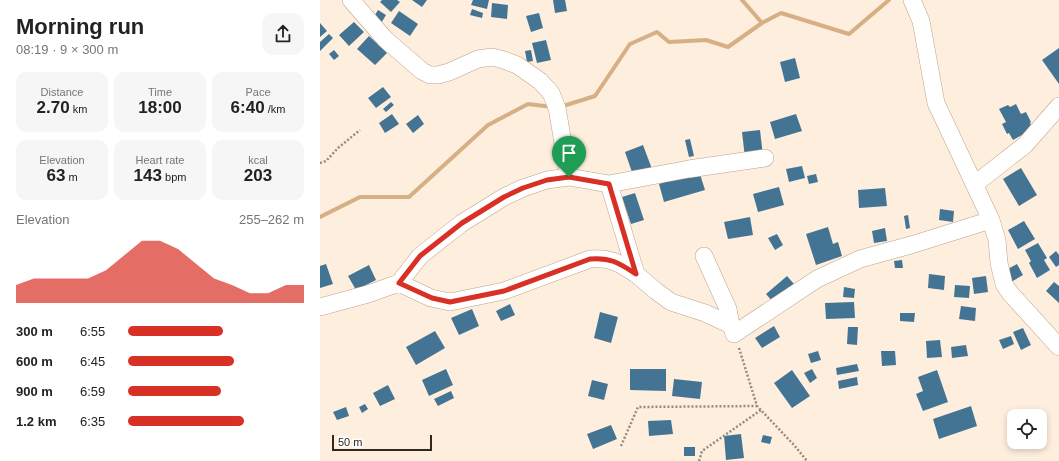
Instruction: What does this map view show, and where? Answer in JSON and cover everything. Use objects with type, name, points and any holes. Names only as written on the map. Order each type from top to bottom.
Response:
[{"type":"street","points":[[351,0],[385,38],[422,70],[430,75],[449,72],[478,59],[492,57],[517,65],[540,81],[551,93],[557,108],[569,177]]},
{"type":"street","points":[[912,0],[920,21],[936,103],[991,220],[997,240],[999,263],[1004,284],[1010,293],[1059,347]]},
{"type":"street","points":[[975,184],[1025,145],[1059,106]]},
{"type":"street","points":[[320,307],[368,294],[399,283],[420,256],[462,223],[504,197],[523,188],[547,180],[569,177],[609,184],[689,169],[765,158]]},
{"type":"street","points":[[609,184],[636,274]]},
{"type":"street","points":[[733,329],[817,279],[860,259],[991,220]]},
{"type":"street","points":[[704,256],[728,309],[733,329]]},
{"type":"street","points":[[399,283],[432,298],[450,302],[504,291],[590,259],[602,258],[617,262],[636,274],[656,292],[671,302],[705,313],[733,329]]},
{"type":"path","points":[[320,163],[326,161],[338,148],[360,130]]},
{"type":"path","points":[[733,329],[757,406],[807,461]]},
{"type":"path","points":[[621,446],[638,407],[757,406]]},
{"type":"path","points":[[699,461],[702,451],[761,410]]},
{"type":"building","points":[[382,0],[397,0],[400,2],[391,12],[380,2]]},
{"type":"building","points":[[412,0],[427,0],[422,7]]},
{"type":"building","points":[[473,0],[489,0],[487,9],[471,5]]},
{"type":"building","points":[[553,0],[565,0],[567,11],[555,13]]},
{"type":"building","points":[[492,3],[508,5],[507,19],[491,17]]},
{"type":"building","points":[[472,9],[483,13],[482,18],[470,15]]},
{"type":"building","points":[[378,10],[386,15],[380,25],[372,20]]},
{"type":"building","points":[[399,11],[418,24],[410,36],[391,23]]},
{"type":"building","points":[[539,13],[543,28],[531,32],[526,16]]},
{"type":"building","points":[[354,22],[364,32],[349,46],[339,35]]},
{"type":"building","points":[[320,23],[327,31],[320,37]]},
{"type":"building","points":[[329,34],[333,38],[320,51],[320,42]]},
{"type":"building","points":[[369,36],[387,53],[375,65],[357,49]]},
{"type":"building","points":[[546,40],[551,60],[537,63],[532,43]]},
{"type":"building","points":[[1059,48],[1059,84],[1042,60]]},
{"type":"building","points":[[334,50],[339,56],[334,60],[329,54]]},
{"type":"building","points":[[531,50],[533,61],[527,62],[525,51]]},
{"type":"building","points":[[795,58],[800,78],[785,82],[780,62]]},
{"type":"building","points":[[383,87],[391,97],[376,108],[368,98]]},
{"type":"building","points":[[391,102],[394,105],[386,112],[383,109]]},
{"type":"building","points":[[1016,104],[1021,114],[1026,112],[1033,129],[1013,140],[1009,133],[1007,134],[1002,124],[1006,122],[999,109],[1008,105],[1010,107]]},
{"type":"building","points":[[392,114],[399,124],[385,133],[379,123]]},
{"type":"building","points":[[796,114],[802,131],[775,139],[770,122]]},
{"type":"building","points":[[418,115],[424,124],[413,133],[406,124]]},
{"type":"building","points":[[760,130],[763,156],[745,158],[742,132]]},
{"type":"building","points":[[690,139],[694,156],[689,157],[685,140]]},
{"type":"building","points":[[643,145],[652,169],[633,175],[625,152]]},
{"type":"building","points":[[802,166],[805,178],[789,182],[786,169]]},
{"type":"building","points":[[1021,168],[1037,195],[1019,206],[1003,179]]},
{"type":"building","points":[[699,171],[705,190],[664,202],[659,184]]},
{"type":"building","points":[[816,174],[818,182],[809,184],[807,176]]},
{"type":"building","points":[[779,187],[784,205],[758,212],[753,194]]},
{"type":"building","points":[[885,188],[887,206],[859,208],[858,190]]},
{"type":"building","points":[[635,193],[644,220],[631,224],[622,197]]},
{"type":"building","points":[[940,209],[954,211],[953,222],[939,220]]},
{"type":"building","points":[[908,215],[910,228],[906,229],[904,216]]},
{"type":"building","points":[[750,217],[753,235],[728,239],[724,222]]},
{"type":"building","points":[[1024,221],[1035,239],[1018,249],[1008,230]]},
{"type":"building","points":[[828,227],[833,244],[838,242],[842,256],[816,265],[806,234]]},
{"type":"building","points":[[885,228],[887,241],[874,243],[872,231]]},
{"type":"building","points":[[777,234],[783,245],[775,250],[768,238]]},
{"type":"building","points":[[1038,243],[1047,258],[1044,260],[1050,270],[1037,278],[1029,263],[1031,261],[1025,250]]},
{"type":"building","points":[[1056,251],[1059,255],[1059,265],[1056,267],[1049,257]]},
{"type":"building","points":[[902,260],[903,268],[895,268],[894,261]]},
{"type":"building","points":[[326,264],[333,284],[320,288],[320,266]]},
{"type":"building","points":[[1017,264],[1023,275],[1011,282],[1004,271]]},
{"type":"building","points":[[369,265],[376,280],[356,290],[348,276]]},
{"type":"building","points":[[929,274],[945,276],[944,290],[928,288]]},
{"type":"building","points":[[787,276],[794,284],[773,302],[766,294]]},
{"type":"building","points":[[986,276],[988,292],[974,294],[972,278]]},
{"type":"building","points":[[1054,282],[1059,286],[1059,303],[1046,291]]},
{"type":"building","points":[[955,285],[970,286],[969,298],[954,297]]},
{"type":"building","points":[[844,287],[855,289],[854,298],[843,297]]},
{"type":"building","points":[[854,302],[855,318],[826,319],[825,303]]},
{"type":"building","points":[[510,304],[515,315],[501,321],[496,311]]},
{"type":"building","points":[[961,306],[976,308],[975,321],[959,319]]},
{"type":"building","points":[[472,309],[479,326],[459,335],[451,318]]},
{"type":"building","points":[[600,312],[618,317],[611,343],[594,338]]},
{"type":"building","points":[[900,313],[915,313],[914,322],[900,321]]},
{"type":"building","points":[[774,326],[780,337],[762,348],[755,338]]},
{"type":"building","points":[[848,327],[858,327],[857,345],[847,344]]},
{"type":"building","points":[[1023,328],[1031,345],[1021,350],[1013,332]]},
{"type":"building","points":[[435,331],[445,348],[416,365],[406,347]]},
{"type":"building","points":[[1011,336],[1014,344],[1003,349],[999,340]]},
{"type":"building","points":[[940,340],[942,357],[927,358],[926,341]]},
{"type":"building","points":[[966,345],[968,356],[952,358],[951,347]]},
{"type":"building","points":[[818,351],[821,360],[811,363],[808,354]]},
{"type":"building","points":[[881,351],[895,351],[896,365],[882,366]]},
{"type":"building","points":[[857,364],[859,371],[837,375],[836,368]]},
{"type":"building","points":[[446,369],[453,385],[429,396],[422,380]]},
{"type":"building","points":[[630,369],[666,369],[666,391],[630,390]]},
{"type":"building","points":[[812,369],[817,378],[810,383],[804,373]]},
{"type":"building","points":[[792,370],[810,396],[792,408],[774,383]]},
{"type":"building","points":[[937,370],[948,402],[923,411],[916,394],[923,391],[918,377]]},
{"type":"building","points":[[857,377],[858,385],[839,389],[838,381]]},
{"type":"building","points":[[674,379],[702,382],[700,399],[672,396]]},
{"type":"building","points":[[592,380],[608,384],[604,400],[588,396]]},
{"type":"building","points":[[388,385],[395,399],[380,406],[373,393]]},
{"type":"building","points":[[451,391],[454,398],[438,406],[434,399]]},
{"type":"building","points":[[365,404],[368,409],[362,413],[359,407]]},
{"type":"building","points":[[971,406],[977,426],[939,439],[933,419]]},
{"type":"building","points":[[346,407],[349,416],[337,420],[333,412]]},
{"type":"building","points":[[671,420],[673,434],[649,436],[648,421]]},
{"type":"building","points":[[611,425],[617,439],[593,449],[587,434]]},
{"type":"building","points":[[741,434],[744,458],[726,460],[724,436]]},
{"type":"building","points":[[763,435],[772,437],[770,444],[761,442]]},
{"type":"building","points":[[684,447],[695,447],[695,456],[684,456]]},
{"type":"waterway","points":[[742,0],[762,23]]},
{"type":"waterway","points":[[560,107],[595,96],[630,44],[657,32],[669,42],[706,40],[728,47],[762,23],[781,13],[849,34],[889,0]]},
{"type":"waterway","points":[[320,217],[360,197],[409,197],[488,125],[528,104],[552,107]]},
{"type":"route","points":[[569,177],[609,184],[636,274],[617,262],[602,258],[590,259],[504,291],[450,302],[432,298],[399,283],[420,256],[462,223],[504,197],[523,188],[547,180],[569,177]]}]
